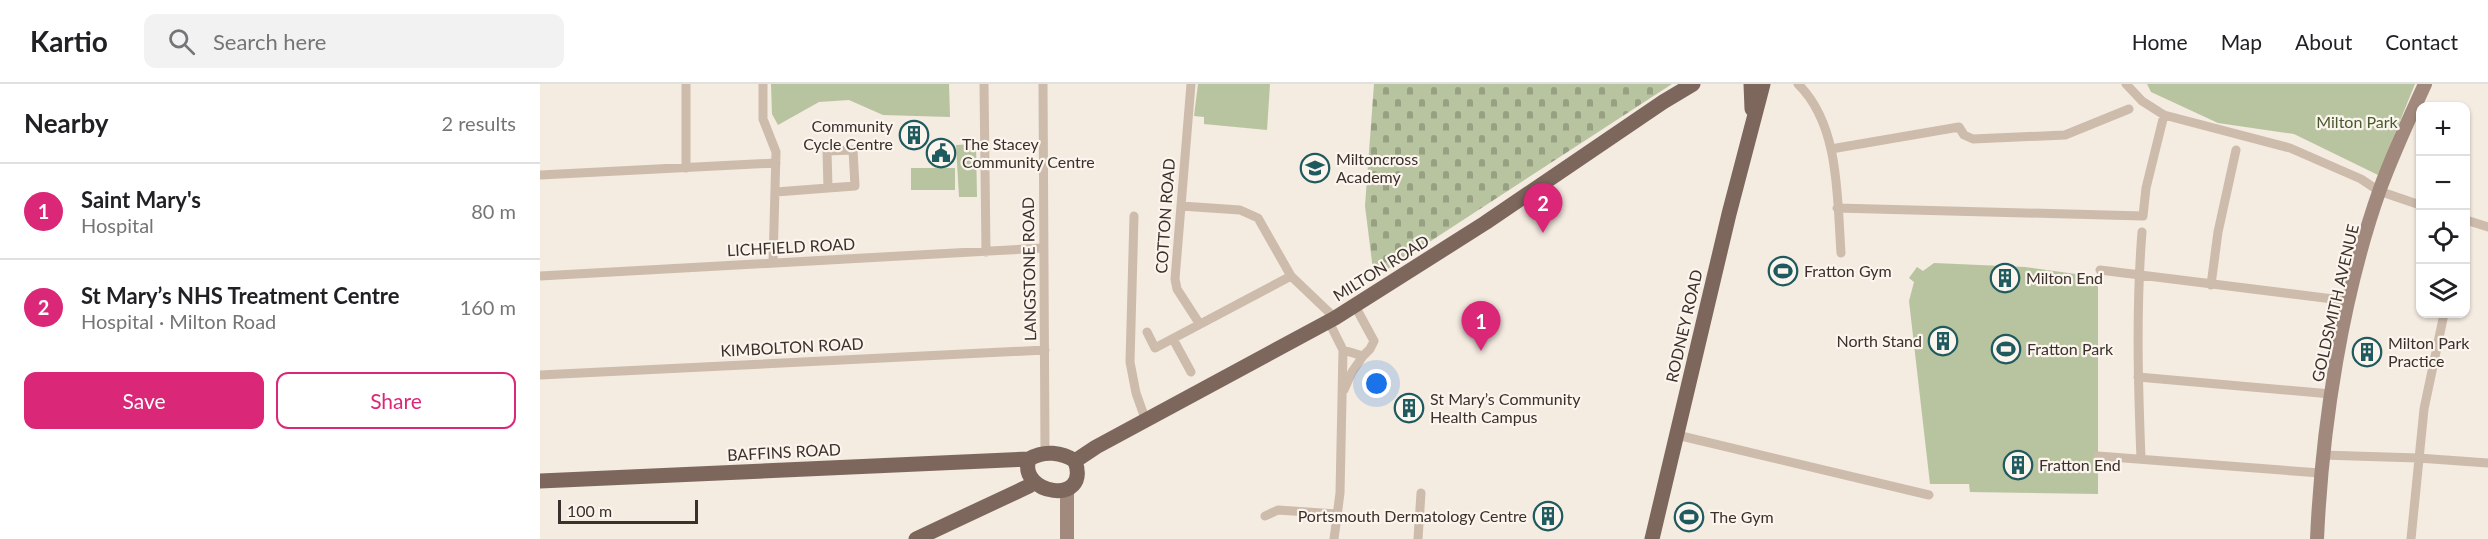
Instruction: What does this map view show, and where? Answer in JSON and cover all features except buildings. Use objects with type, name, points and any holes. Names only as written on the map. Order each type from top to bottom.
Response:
[{"type":"main road","name":"MILTON ROAD","points":[[1075,461],[1096,447],[1146,422],[1355,306],[1485,223],[1663,102],[1694,84]]},
{"type":"main road","name":"GOLDSMITH AVENUE","points":[[2317,539],[2322,454],[2349,301],[2379,191],[2425,84]]},
{"type":"main road","name":"RODNEY ROAD","points":[[1652,539],[1760,85]]},
{"type":"main road","points":[[1045,453],[1068,456],[1075,461],[1078,478],[1075,485],[1067,490],[1051,490],[1033,481],[1026,468],[1029,459],[1045,453]]},
{"type":"main road","name":"BAFFINS ROAD","points":[[540,481],[1029,459]]},
{"type":"main road","points":[[916,539],[1029,486],[1033,481]]},
{"type":"main road","points":[[1067,490],[1067,539]]},
{"type":"street","points":[[686,84],[686,168]]},
{"type":"street","points":[[763,84],[763,119],[776,152],[773,263]]},
{"type":"street","points":[[984,84],[986,252]]},
{"type":"street","name":"LANGSTONE ROAD","points":[[1043,84],[1045,453]]},
{"type":"street","name":"COTTON ROAD","points":[[1191,84],[1175,279],[1177,289],[1199,323]]},
{"type":"street","points":[[1798,84],[1820,111],[1831,149],[1841,253]]},
{"type":"street","points":[[2126,84],[2142,101],[2163,115],[2290,148],[2361,179],[2379,191],[2416,203]]},
{"type":"street","points":[[1831,149],[1959,127],[1964,135],[1973,139],[2065,135],[2129,109]]},
{"type":"street","points":[[1837,208],[2143,216],[2146,188],[2163,115]]},
{"type":"street","points":[[776,192],[855,186],[853,150],[827,151],[828,188]]},
{"type":"street","points":[[2211,285],[2218,232],[2236,150]]},
{"type":"street","points":[[540,175],[776,163]]},
{"type":"street","points":[[1181,206],[1240,210],[1258,218],[1291,276],[1332,320],[1343,350],[1340,493],[1334,539]]},
{"type":"street","points":[[1134,216],[1130,362],[1136,393],[1146,422]]},
{"type":"street","points":[[2470,223],[2488,227]]},
{"type":"street","points":[[2141,458],[2138,377],[2139,275],[2142,232]]},
{"type":"street","name":"LICHFIELD ROAD","points":[[540,276],[1043,248]]},
{"type":"street","points":[[2100,270],[2349,301]]},
{"type":"street","points":[[1148,332],[1155,348],[1291,276]]},
{"type":"street","points":[[1341,398],[1352,372],[1374,341],[1355,306]]},
{"type":"street","points":[[2411,539],[2424,409],[2443,318]]},
{"type":"street","points":[[1173,339],[1191,372]]},
{"type":"street","name":"KIMBOLTON ROAD","points":[[540,375],[1045,350]]},
{"type":"street","points":[[1343,350],[1363,356]]},
{"type":"street","points":[[2138,377],[2331,394]]},
{"type":"street","points":[[1677,435],[1929,495]]},
{"type":"street","points":[[2322,454],[2488,464]]},
{"type":"street","points":[[2098,456],[2320,472]]},
{"type":"street","points":[[1418,539],[1421,493]]},
{"type":"street","points":[[1265,516],[1278,510],[1336,514]]},
{"type":"green space","points":[[771,84],[949,84],[950,117],[883,115],[849,100],[819,102],[778,125],[772,114]]},
{"type":"green space","points":[[1198,84],[1270,84],[1267,130],[1204,124],[1204,117],[1194,116]]},
{"type":"green space","points":[[1374,84],[1672,84],[1374,278],[1365,206]]},
{"type":"green space","name":"Milton Park","points":[[2147,84],[2415,84],[2378,175],[2294,134],[2218,123],[2151,92]]},
{"type":"green space","points":[[976,144],[977,197],[959,197],[956,145]]},
{"type":"green space","points":[[911,168],[955,168],[955,190],[911,190]]},
{"type":"green space","name":"Fratton Park","points":[[1934,263],[2025,267],[2098,277],[2098,494],[1970,492],[1969,484],[1930,484],[1909,301],[1914,282],[1909,278],[1917,267],[1923,271]]},
{"type":"place","name":"Community Cycle Centre","points":[[914,135]]},
{"type":"place","name":"The Stacey Community Centre","points":[[941,153]]},
{"type":"place","name":"Miltoncross Academy","points":[[1315,168]]},
{"type":"place","name":"St Mary’s NHS Treatment Centre","points":[[1543,233]]},
{"type":"place","name":"Fratton Gym","points":[[1783,271]]},
{"type":"place","name":"Milton End","points":[[2005,278]]},
{"type":"place","name":"North Stand","points":[[1943,341]]},
{"type":"place","name":"Fratton Park","points":[[2006,349]]},
{"type":"place","name":"Saint Mary's","points":[[1481,351]]},
{"type":"place","name":"Milton Park Practice","points":[[2367,352]]},
{"type":"place","name":"St Mary’s Community Health Campus","points":[[1409,408]]},
{"type":"place","name":"Fratton End","points":[[2018,465]]},
{"type":"place","name":"Portsmouth Dermatology Centre","points":[[1548,516]]},
{"type":"place","name":"The Gym","points":[[1689,517]]}]
